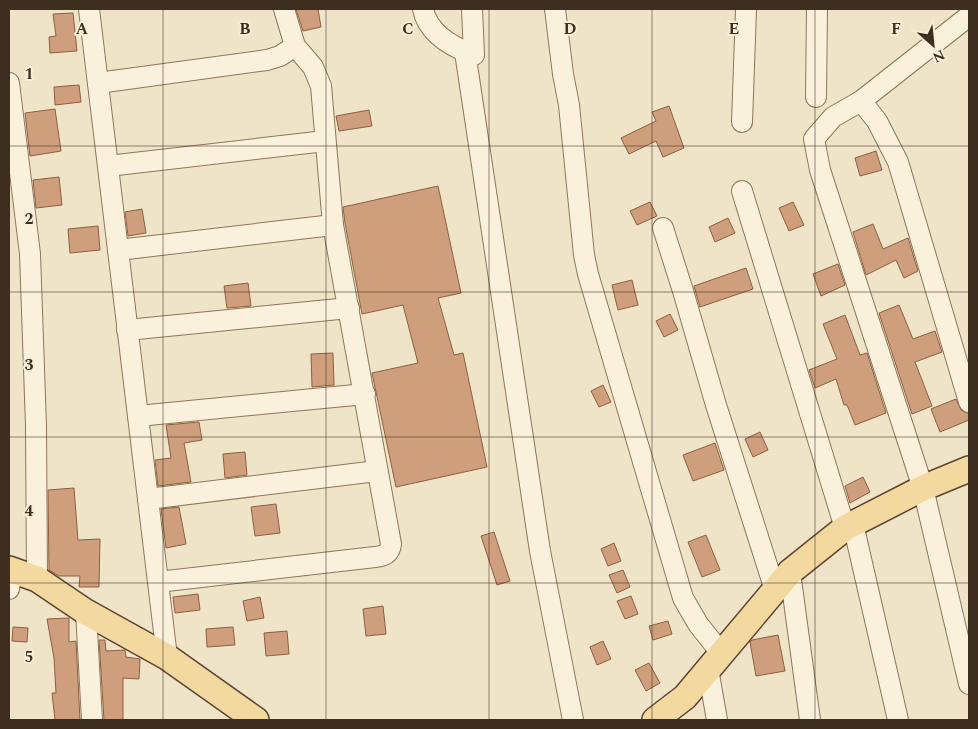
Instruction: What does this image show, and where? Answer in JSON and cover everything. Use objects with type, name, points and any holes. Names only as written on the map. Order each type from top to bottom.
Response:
[{"type":"main road","points":[[655,720],[685,696],[782,581],[849,526],[923,488],[969,468]]},
{"type":"main road","points":[[10,576],[37,579],[86,612],[167,657],[256,720]]},
{"type":"street","points":[[90,9],[167,657]]},
{"type":"street","points":[[158,582],[382,556],[388,552],[391,544],[333,225],[321,86],[313,67],[294,46],[284,9]]},
{"type":"street","points":[[423,9],[428,24],[434,31],[456,48],[474,55],[472,9]]},
{"type":"street","points":[[555,9],[569,105],[584,254],[588,274],[683,598],[698,624],[715,661],[717,720]]},
{"type":"street","points":[[742,122],[746,9]]},
{"type":"street","points":[[816,97],[817,9]]},
{"type":"street","points":[[969,16],[861,101],[833,117],[814,139],[820,170],[923,488],[969,684]]},
{"type":"street","points":[[98,83],[267,60],[280,56],[294,46]]},
{"type":"street","points":[[465,52],[540,551],[573,720]]},
{"type":"street","points":[[9,83],[30,254],[36,426],[37,579]]},
{"type":"street","points":[[861,101],[877,121],[898,162],[969,402]]},
{"type":"street","points":[[108,166],[325,141]]},
{"type":"street","points":[[742,191],[849,526],[898,720]]},
{"type":"street","points":[[118,250],[333,225]]},
{"type":"street","points":[[663,228],[684,291],[716,405],[782,581],[810,720]]},
{"type":"street","points":[[127,330],[349,308]]},
{"type":"street","points":[[138,416],[365,394]]},
{"type":"street","points":[[148,499],[377,471]]},
{"type":"street","points":[[86,612],[92,720]]},
{"type":"building","points":[[296,9],[318,9],[321,27],[303,31]]},
{"type":"building","points":[[73,13],[77,51],[50,53],[49,37],[56,36],[53,14]]},
{"type":"building","points":[[79,85],[81,102],[55,105],[54,87]]},
{"type":"building","points":[[669,106],[684,148],[663,157],[656,141],[629,154],[621,138],[656,121],[652,112]]},
{"type":"building","points":[[55,109],[61,151],[30,156],[25,113]]},
{"type":"building","points":[[369,110],[372,126],[339,131],[336,116]]},
{"type":"building","points":[[876,151],[882,170],[860,176],[855,158]]},
{"type":"building","points":[[59,177],[62,205],[36,208],[33,180]]},
{"type":"building","points":[[438,186],[461,293],[438,298],[454,355],[463,353],[487,467],[396,487],[372,373],[418,363],[403,305],[362,314],[343,207]]},
{"type":"building","points":[[650,202],[657,216],[637,225],[630,211]]},
{"type":"building","points":[[793,202],[804,225],[789,231],[779,208]]},
{"type":"building","points":[[142,209],[146,233],[128,236],[125,212]]},
{"type":"building","points":[[728,218],[735,233],[715,242],[709,227]]},
{"type":"building","points":[[873,224],[883,249],[908,238],[918,271],[904,278],[896,260],[866,275],[853,232]]},
{"type":"building","points":[[98,226],[100,250],[70,253],[68,229]]},
{"type":"building","points":[[838,264],[845,285],[821,296],[813,274]]},
{"type":"building","points":[[746,268],[753,289],[700,307],[694,286]]},
{"type":"building","points":[[632,280],[638,305],[618,310],[612,285]]},
{"type":"building","points":[[248,283],[251,306],[227,308],[224,286]]},
{"type":"building","points":[[899,305],[913,339],[935,331],[942,352],[915,362],[932,406],[912,414],[879,313]]},
{"type":"building","points":[[670,314],[678,330],[664,337],[656,321]]},
{"type":"building","points":[[845,315],[860,355],[867,353],[886,413],[855,425],[847,405],[844,405],[836,379],[815,388],[809,370],[837,359],[823,324]]},
{"type":"building","points":[[333,353],[334,385],[312,387],[311,354]]},
{"type":"building","points":[[603,385],[611,402],[599,407],[591,391]]},
{"type":"building","points":[[956,399],[961,410],[969,414],[969,420],[940,432],[931,409]]},
{"type":"building","points":[[199,422],[202,440],[184,443],[191,482],[158,486],[155,460],[171,458],[166,425]]},
{"type":"building","points":[[760,432],[768,450],[753,457],[745,439]]},
{"type":"building","points":[[715,443],[724,470],[693,481],[683,455]]},
{"type":"building","points":[[245,452],[247,475],[225,478],[223,454]]},
{"type":"building","points":[[863,477],[870,492],[850,503],[845,486]]},
{"type":"building","points":[[74,488],[78,540],[100,539],[99,587],[79,587],[80,576],[59,576],[49,570],[48,490]]},
{"type":"building","points":[[276,504],[280,533],[255,536],[251,507]]},
{"type":"building","points":[[179,507],[186,544],[166,548],[161,509]]},
{"type":"building","points":[[494,532],[510,581],[497,585],[481,536]]},
{"type":"building","points":[[706,535],[720,570],[702,577],[688,542]]},
{"type":"building","points":[[614,543],[621,561],[608,566],[601,549]]},
{"type":"building","points":[[623,570],[630,587],[617,593],[609,575]]},
{"type":"building","points":[[198,594],[200,610],[175,613],[173,597]]},
{"type":"building","points":[[631,596],[638,614],[625,619],[617,601]]},
{"type":"building","points":[[260,597],[264,618],[247,621],[243,601]]},
{"type":"building","points":[[383,606],[386,634],[366,636],[363,609]]},
{"type":"building","points":[[69,618],[69,642],[76,641],[80,720],[55,720],[52,693],[56,693],[54,658],[47,619]]},
{"type":"building","points":[[668,621],[672,634],[653,640],[649,626]]},
{"type":"building","points":[[13,627],[28,628],[27,642],[12,641]]},
{"type":"building","points":[[233,627],[235,645],[207,647],[206,629]]},
{"type":"building","points":[[287,631],[289,654],[266,656],[264,633]]},
{"type":"building","points":[[778,635],[785,671],[756,676],[750,642]]},
{"type":"building","points":[[99,640],[105,640],[106,651],[125,650],[126,657],[140,659],[139,679],[123,678],[123,720],[104,720]]},
{"type":"building","points":[[603,641],[611,659],[597,665],[590,647]]},
{"type":"building","points":[[649,663],[660,683],[646,691],[635,670]]}]
